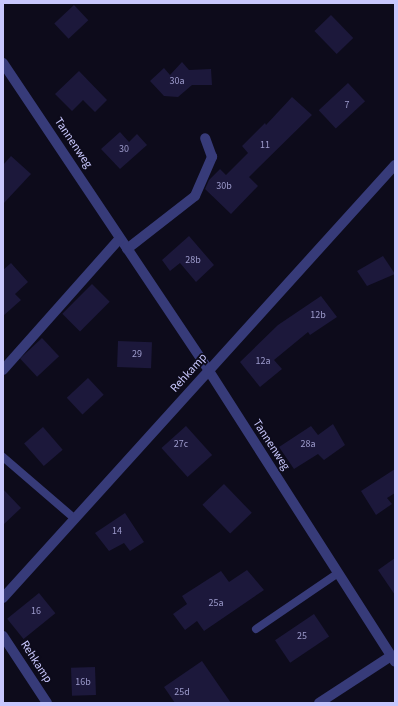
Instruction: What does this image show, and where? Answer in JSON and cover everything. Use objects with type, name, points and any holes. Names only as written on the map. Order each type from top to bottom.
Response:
[{"type":"street","name":"Tannenweg","points":[[3,63],[209,371],[393,659],[319,703]]},
{"type":"street","points":[[127,250],[194,196],[212,157],[205,138]]},
{"type":"street","name":"Rehkamp","points":[[3,598],[395,165]]},
{"type":"street","points":[[3,370],[120,238]]},
{"type":"street","name":"Rehkamp","points":[[3,636],[47,703]]},
{"type":"lane","points":[[3,457],[75,519]]},
{"type":"lane","points":[[256,629],[338,574]]},
{"type":"building","points":[[74,5],[88,20],[69,39],[54,23]]},
{"type":"building","points":[[331,15],[353,38],[337,54],[314,31]]},
{"type":"building","points":[[182,62],[189,70],[211,69],[212,85],[192,85],[178,97],[164,96],[150,81],[164,68],[170,75]]},
{"type":"building","points":[[79,71],[107,100],[95,112],[83,100],[72,111],[55,94]]},
{"type":"building","points":[[348,83],[365,101],[336,129],[319,110]]},
{"type":"building","points":[[292,97],[312,115],[249,177],[258,186],[231,214],[205,189],[209,180],[220,169],[226,175],[248,153],[242,146],[265,123],[266,125]]},
{"type":"building","points":[[120,132],[129,142],[137,134],[147,145],[120,169],[101,149]]},
{"type":"building","points":[[11,156],[31,174],[3,204],[3,165]]},
{"type":"building","points":[[189,236],[214,265],[196,282],[180,263],[170,271],[162,260]]},
{"type":"building","points":[[383,256],[395,274],[367,286],[357,271]]},
{"type":"building","points":[[11,263],[28,282],[15,294],[21,300],[3,316],[3,270]]},
{"type":"building","points":[[92,284],[110,302],[80,331],[62,314]]},
{"type":"building","points":[[321,296],[337,317],[310,335],[308,332],[274,360],[282,369],[260,387],[240,362],[278,325]]},
{"type":"building","points":[[42,338],[59,356],[37,377],[20,358]]},
{"type":"building","points":[[118,341],[152,342],[151,368],[117,367]]},
{"type":"building","points":[[88,378],[104,395],[82,415],[67,398]]},
{"type":"building","points":[[333,424],[345,445],[324,460],[318,454],[294,469],[279,447],[311,426],[318,435]]},
{"type":"building","points":[[186,426],[212,455],[188,477],[161,448]]},
{"type":"building","points":[[43,427],[63,450],[44,466],[24,443]]},
{"type":"building","points":[[395,469],[395,493],[387,498],[392,504],[376,515],[361,491]]},
{"type":"building","points":[[224,484],[252,513],[230,534],[202,505]]},
{"type":"building","points":[[3,489],[21,508],[3,525]]},
{"type":"building","points":[[125,513],[144,542],[130,551],[124,543],[109,551],[95,533]]},
{"type":"building","points":[[395,558],[395,595],[378,570]]},
{"type":"building","points":[[247,570],[264,590],[204,631],[197,621],[185,630],[173,614],[187,604],[182,596],[221,571],[229,582]]},
{"type":"building","points":[[39,593],[55,613],[23,639],[7,619]]},
{"type":"building","points":[[314,614],[329,636],[290,663],[275,640]]},
{"type":"building","points":[[202,661],[231,703],[175,703],[164,687]]},
{"type":"building","points":[[95,667],[96,695],[72,696],[71,668]]}]
